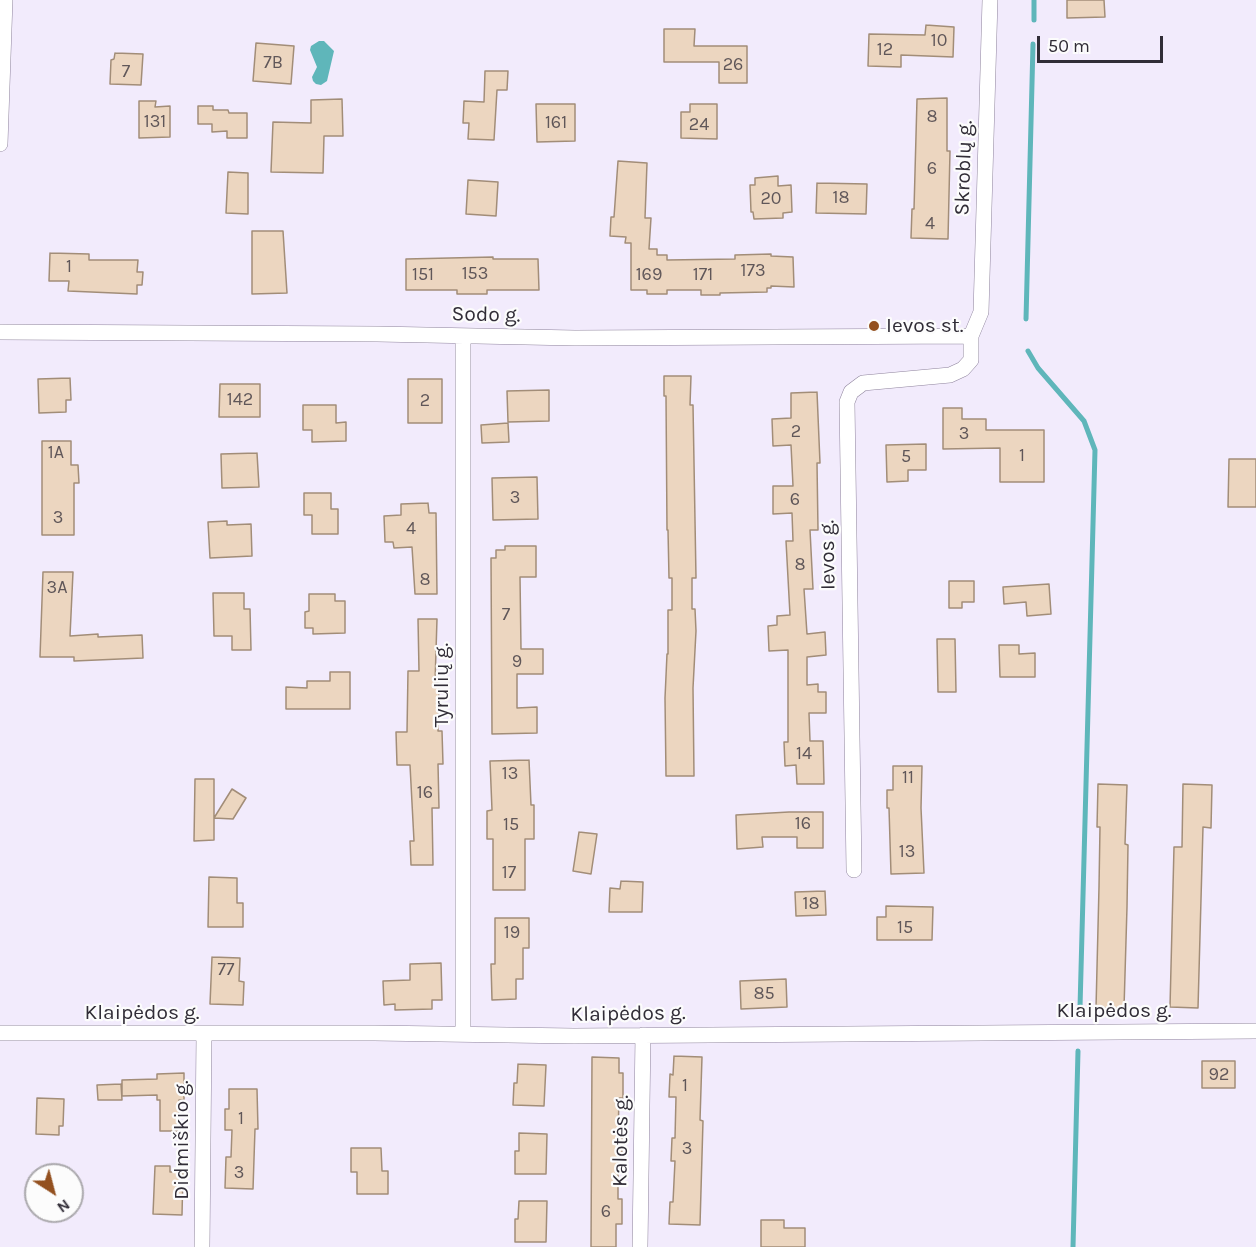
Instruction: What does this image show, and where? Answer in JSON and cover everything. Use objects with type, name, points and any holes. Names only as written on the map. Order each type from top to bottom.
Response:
[{"type":"street","points":[[0,144],[5,0]]},
{"type":"street","name":"Skroblų g.","points":[[970,336],[981,312],[990,0]]},
{"type":"street","name":"Sodo g.","points":[[0,332],[726,338],[970,336]]},
{"type":"street","name":"Tyrulių g.","points":[[463,336],[463,1034]]},
{"type":"street","name":"Ievos g.","points":[[854,870],[847,402],[851,392],[863,383],[932,378],[950,375],[963,369],[971,360],[970,336]]},
{"type":"street","name":"Klaipėdos g.","points":[[0,1034],[643,1035],[1256,1031]]},
{"type":"street","name":"Didmiškio g.","points":[[202,1247],[204,1034]]},
{"type":"street","name":"Kalotės g.","points":[[640,1247],[643,1035]]},
{"type":"water","points":[[324,41],[334,51],[327,81],[321,85],[313,81],[312,77],[317,67],[310,50],[311,46]]},
{"type":"building","points":[[1067,0],[1104,0],[1105,17],[1067,18]]},
{"type":"building","points":[[926,25],[954,27],[953,57],[901,55],[901,67],[868,66],[869,34],[925,35]]},
{"type":"building","points":[[664,29],[695,29],[694,46],[747,46],[747,83],[719,83],[719,62],[664,62]]},
{"type":"building","points":[[256,43],[294,46],[291,84],[253,81]]},
{"type":"building","points":[[115,53],[143,54],[141,85],[110,84],[111,60],[114,59]]},
{"type":"building","points":[[485,71],[508,71],[507,90],[497,90],[494,140],[468,139],[469,123],[463,123],[464,101],[484,102]]},
{"type":"building","points":[[947,98],[947,151],[950,151],[948,239],[911,238],[917,99]]},
{"type":"building","points":[[342,99],[343,136],[324,136],[323,173],[271,172],[273,122],[311,123],[311,100]]},
{"type":"building","points":[[139,101],[156,101],[155,107],[170,106],[170,137],[139,138]]},
{"type":"building","points":[[536,104],[575,104],[575,141],[537,142]]},
{"type":"building","points":[[690,104],[717,104],[717,139],[681,138],[681,112],[690,112]]},
{"type":"building","points":[[198,106],[213,106],[213,110],[228,110],[229,113],[247,113],[247,138],[227,138],[227,131],[212,132],[212,124],[198,124]]},
{"type":"building","points":[[618,161],[647,163],[645,218],[651,218],[649,249],[657,249],[657,255],[667,255],[667,260],[735,259],[735,255],[771,254],[771,256],[793,257],[794,287],[771,286],[767,288],[767,292],[720,293],[720,295],[701,295],[701,290],[667,290],[667,294],[647,294],[647,290],[631,290],[631,243],[625,243],[626,237],[610,236],[611,217],[614,217]]},
{"type":"building","points":[[228,172],[248,173],[248,214],[226,213]]},
{"type":"building","points":[[778,176],[778,186],[791,185],[792,212],[783,213],[783,218],[754,219],[753,212],[751,212],[750,185],[755,185],[755,178]]},
{"type":"building","points":[[468,180],[498,182],[496,216],[466,214]]},
{"type":"building","points":[[817,183],[867,184],[866,214],[816,213]]},
{"type":"building","points":[[252,231],[283,231],[287,293],[252,294]]},
{"type":"building","points":[[50,253],[89,254],[89,260],[138,260],[137,272],[143,272],[142,285],[137,285],[137,294],[68,291],[69,281],[49,281]]},
{"type":"building","points":[[493,257],[493,259],[538,259],[539,290],[487,290],[487,294],[457,294],[457,290],[406,290],[406,259]]},
{"type":"building","points":[[664,376],[691,376],[696,578],[692,578],[692,609],[695,609],[696,631],[693,688],[694,776],[666,776],[665,698],[668,610],[672,610],[672,578],[669,578],[667,530]]},
{"type":"building","points":[[70,378],[71,400],[66,400],[66,412],[39,413],[38,379]]},
{"type":"building","points":[[408,379],[442,379],[442,423],[408,423]]},
{"type":"building","points":[[220,384],[260,384],[260,417],[219,417]]},
{"type":"building","points":[[549,390],[549,421],[508,422],[507,391]]},
{"type":"building","points":[[817,392],[820,463],[817,463],[818,530],[810,530],[813,589],[804,589],[807,634],[825,632],[826,655],[807,657],[807,685],[818,684],[818,692],[826,692],[826,713],[809,713],[810,741],[823,741],[824,784],[797,784],[796,765],[785,766],[784,742],[788,742],[788,650],[769,651],[768,626],[777,625],[777,616],[790,615],[786,541],[793,541],[792,513],[773,514],[773,486],[793,486],[791,445],[773,446],[772,419],[791,418],[791,393]]},
{"type":"building","points":[[303,405],[336,405],[336,423],[346,422],[346,441],[312,442],[312,430],[303,430]]},
{"type":"building","points":[[943,408],[962,408],[962,419],[986,419],[986,430],[1044,430],[1044,482],[1000,482],[1000,448],[943,449]]},
{"type":"building","points":[[508,423],[509,442],[482,443],[481,425]]},
{"type":"building","points":[[42,441],[71,441],[71,465],[78,465],[79,483],[74,483],[74,535],[42,535]]},
{"type":"building","points":[[926,444],[926,470],[908,470],[908,481],[887,482],[886,445]]},
{"type":"building","points":[[257,453],[259,487],[222,488],[221,454]]},
{"type":"building","points":[[1229,459],[1256,459],[1256,507],[1228,507]]},
{"type":"building","points":[[537,477],[538,519],[493,520],[492,478]]},
{"type":"building","points":[[304,493],[331,493],[331,509],[338,509],[338,534],[312,534],[312,515],[304,515]]},
{"type":"building","points":[[428,503],[429,513],[436,513],[437,594],[415,594],[412,547],[394,548],[393,542],[385,542],[384,516],[401,515],[401,504]]},
{"type":"building","points":[[227,521],[227,525],[251,524],[252,556],[210,558],[208,522]]},
{"type":"building","points":[[505,546],[536,546],[536,577],[520,577],[521,649],[543,649],[543,674],[517,674],[517,708],[537,707],[537,733],[492,734],[491,558],[496,558],[496,550],[505,550]]},
{"type":"building","points":[[43,572],[73,572],[70,636],[142,635],[143,658],[74,661],[74,657],[40,657]]},
{"type":"building","points":[[949,581],[974,581],[974,602],[962,602],[962,608],[949,608]]},
{"type":"building","points":[[1049,584],[1051,614],[1027,616],[1026,602],[1004,604],[1003,587]]},
{"type":"building","points":[[213,593],[244,593],[244,609],[250,609],[251,650],[232,650],[232,636],[214,636]]},
{"type":"building","points":[[309,594],[335,594],[335,601],[345,601],[345,633],[313,634],[313,628],[305,628],[305,612],[309,611]]},
{"type":"building","points":[[418,619],[437,619],[435,683],[439,683],[438,731],[442,731],[443,764],[438,764],[439,808],[432,808],[433,865],[411,865],[410,841],[414,841],[410,765],[397,765],[396,732],[407,732],[408,671],[419,671]]},
{"type":"building","points":[[937,639],[955,639],[956,692],[938,692]]},
{"type":"building","points":[[999,645],[1019,645],[1019,654],[1035,653],[1035,677],[1000,677]]},
{"type":"building","points":[[330,672],[350,672],[350,709],[286,709],[286,687],[307,688],[307,681],[330,681]]},
{"type":"building","points":[[529,760],[531,805],[534,805],[534,839],[525,839],[525,890],[493,890],[493,839],[487,839],[487,811],[492,810],[490,761]]},
{"type":"building","points":[[893,766],[922,766],[924,873],[891,874],[887,790],[893,790]]},
{"type":"building","points":[[195,779],[214,779],[214,840],[194,841]]},
{"type":"building","points":[[1098,784],[1127,785],[1125,844],[1128,845],[1124,1008],[1096,1008],[1100,827],[1097,827]]},
{"type":"building","points":[[1183,784],[1212,785],[1211,828],[1203,827],[1198,1008],[1170,1007],[1174,847],[1182,847]]},
{"type":"building","points":[[232,789],[246,798],[233,819],[214,818]]},
{"type":"building","points":[[823,812],[823,848],[797,848],[797,837],[762,837],[763,847],[737,849],[736,815]]},
{"type":"building","points":[[579,832],[597,834],[591,874],[573,871]]},
{"type":"building","points":[[209,877],[237,878],[237,903],[243,903],[243,927],[208,927]]},
{"type":"building","points":[[621,881],[643,882],[642,912],[609,912],[610,888],[620,889]]},
{"type":"building","points":[[825,891],[826,915],[796,916],[795,892]]},
{"type":"building","points":[[886,906],[933,907],[932,940],[877,940],[877,917],[886,917]]},
{"type":"building","points":[[495,918],[529,918],[529,948],[523,948],[523,979],[516,979],[516,999],[492,1000],[491,964],[495,964]]},
{"type":"building","points":[[212,957],[240,958],[239,981],[244,982],[243,1005],[210,1004]]},
{"type":"building","points":[[441,963],[442,1000],[432,1000],[432,1009],[395,1010],[395,1004],[384,1005],[383,981],[410,980],[410,964]]},
{"type":"building","points":[[786,979],[787,1007],[741,1009],[740,981]]},
{"type":"building","points":[[674,1056],[702,1057],[700,1225],[669,1224],[670,1202],[673,1202],[675,1161],[671,1161],[672,1138],[675,1138],[676,1097],[669,1097]]},
{"type":"building","points":[[592,1057],[619,1058],[619,1073],[623,1073],[623,1098],[619,1098],[618,1136],[622,1136],[622,1161],[618,1161],[618,1199],[622,1199],[622,1224],[616,1224],[616,1247],[591,1247]]},
{"type":"building","points":[[1202,1061],[1235,1061],[1235,1088],[1202,1088]]},
{"type":"building","points":[[518,1064],[546,1065],[544,1106],[513,1105]]},
{"type":"building","points":[[184,1073],[184,1100],[179,1100],[179,1131],[160,1131],[160,1100],[157,1100],[157,1095],[122,1096],[122,1080],[157,1079],[157,1074]]},
{"type":"building","points":[[121,1084],[122,1100],[98,1100],[97,1085]]},
{"type":"building","points":[[229,1089],[257,1089],[258,1129],[255,1129],[253,1189],[225,1188],[226,1157],[231,1157],[232,1130],[225,1130],[225,1109],[229,1109]]},
{"type":"building","points":[[37,1098],[64,1099],[63,1126],[59,1126],[59,1135],[36,1134]]},
{"type":"building","points":[[519,1133],[547,1134],[546,1174],[515,1174],[515,1151],[519,1151]]},
{"type":"building","points":[[351,1148],[381,1148],[382,1171],[388,1171],[388,1194],[357,1194],[357,1172],[351,1172]]},
{"type":"building","points":[[155,1166],[170,1166],[170,1172],[183,1172],[182,1215],[153,1214]]},
{"type":"building","points":[[519,1201],[547,1201],[546,1242],[515,1242],[515,1219],[518,1219]]},
{"type":"building","points":[[761,1220],[784,1220],[784,1228],[805,1228],[805,1247],[761,1247]]},
{"type":"waterway","points":[[1034,0],[1034,20]]},
{"type":"waterway","points":[[1026,319],[1033,44]]},
{"type":"waterway","points":[[1028,351],[1038,368],[1084,421],[1095,450],[1080,1007]]},
{"type":"waterway","points":[[1073,1247],[1078,1051]]},
{"type":"place","name":"Ievos st.","points":[[874,326]]}]
